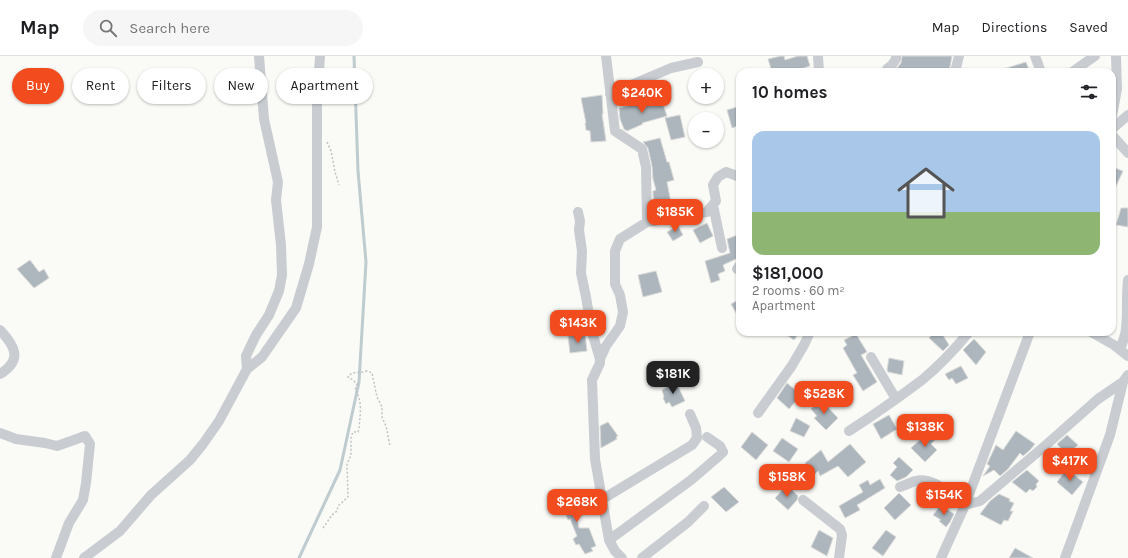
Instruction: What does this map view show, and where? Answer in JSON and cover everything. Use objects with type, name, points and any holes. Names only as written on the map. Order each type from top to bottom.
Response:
[{"type":"street","points":[[247,369],[246,356],[256,335],[269,315],[279,291],[282,275],[281,245],[276,200],[278,182],[264,119],[259,56]]},
{"type":"street","points":[[84,558],[120,530],[151,495],[190,460],[219,421],[247,369],[262,357],[296,308],[309,264],[317,227],[317,101],[320,56]]},
{"type":"street","points":[[606,56],[615,131],[642,149],[646,167],[647,222]]},
{"type":"street","points":[[817,68],[818,56]]},
{"type":"street","points":[[889,68],[896,59],[896,56]]},
{"type":"street","points":[[956,68],[959,56]]},
{"type":"street","points":[[1035,56],[1040,68]]},
{"type":"street","points":[[1078,68],[1094,56]]},
{"type":"street","points":[[1116,56],[1116,94]]},
{"type":"street","points":[[610,94],[671,68],[698,62]]},
{"type":"street","points":[[1116,126],[1128,115]]},
{"type":"street","points":[[1116,140],[1128,153]]},
{"type":"street","points":[[616,556],[609,540],[595,459],[592,380],[606,346],[620,326],[623,312],[620,295],[615,284],[615,251],[620,239],[647,222],[707,212],[716,201],[713,185],[718,177],[726,172],[736,176]]},
{"type":"street","points":[[713,205],[722,248]]},
{"type":"street","points":[[578,212],[582,250],[581,273],[592,332],[600,359]]},
{"type":"street","points":[[1097,336],[1124,353],[1127,312],[1126,294],[1128,280]]},
{"type":"street","points":[[0,330],[10,340],[16,355],[11,364],[0,374]]},
{"type":"street","points":[[758,413],[791,367],[808,336]]},
{"type":"street","points":[[849,431],[896,399],[925,376],[966,336]]},
{"type":"street","points":[[941,558],[965,505],[1028,336]]},
{"type":"street","points":[[871,357],[896,399]]},
{"type":"street","points":[[965,505],[980,501],[1098,399],[1125,378]]},
{"type":"street","points":[[1065,558],[1110,435],[1125,378]]},
{"type":"street","points":[[601,500],[692,445],[697,438],[696,428],[690,414]]},
{"type":"street","points":[[0,433],[16,439],[57,446],[85,436],[90,444],[83,500],[69,523],[56,558]]},
{"type":"street","points":[[609,540],[691,480],[723,452],[720,446],[707,437]]},
{"type":"street","points":[[900,487],[915,481],[927,481],[947,491],[965,505]]},
{"type":"street","points":[[803,500],[840,529],[842,535],[839,558]]},
{"type":"street","points":[[642,558],[704,506]]},
{"type":"path","points":[[317,135],[328,143],[330,147],[339,185]]},
{"type":"path","points":[[323,528],[332,515],[337,511],[338,506],[348,497],[347,464],[351,455],[351,437],[353,432],[358,432],[359,428],[360,400],[359,395],[355,390],[357,384],[348,377],[350,374],[354,372],[361,373],[367,371],[372,373],[377,397],[382,407],[382,417],[386,426],[390,446]]},
{"type":"building","points":[[784,56],[785,60],[798,56],[807,56],[810,66],[804,68],[771,68],[768,59]]},
{"type":"building","points":[[902,56],[952,56],[950,68],[897,68],[901,63]]},
{"type":"building","points":[[1026,62],[1028,68],[1007,68]]},
{"type":"building","points":[[602,95],[602,114],[606,141],[591,142],[590,131],[586,130],[581,98]]},
{"type":"building","points":[[661,98],[667,116],[642,123],[643,124],[627,131],[624,129],[620,119],[619,108]]},
{"type":"building","points":[[736,107],[736,126],[732,128],[727,110]]},
{"type":"building","points":[[680,115],[685,137],[671,140],[665,118]]},
{"type":"building","points":[[660,138],[674,180],[667,182],[672,208],[656,211],[653,191],[656,190],[652,166],[648,148],[643,142]]},
{"type":"building","points":[[1116,168],[1123,171],[1116,186]]},
{"type":"building","points":[[1121,208],[1128,208],[1128,227],[1116,225]]},
{"type":"building","points":[[707,223],[713,236],[700,243],[693,230]]},
{"type":"building","points":[[678,226],[683,235],[673,241],[667,232]]},
{"type":"building","points":[[736,236],[736,259],[723,265],[725,271],[718,274],[720,280],[711,283],[705,261],[730,253],[727,239]]},
{"type":"building","points":[[30,260],[39,272],[44,269],[49,278],[34,288],[17,269]]},
{"type":"building","points":[[656,271],[662,292],[643,297],[638,275]]},
{"type":"building","points":[[736,301],[736,313],[731,304]]},
{"type":"building","points":[[585,334],[587,351],[570,353],[568,336]]},
{"type":"building","points":[[788,336],[797,336],[794,340]]},
{"type":"building","points":[[852,336],[857,336],[867,352],[861,355],[877,382],[863,391],[853,375],[857,373],[843,348],[847,345],[844,340]]},
{"type":"building","points":[[931,336],[943,336],[949,345],[943,351],[929,338]]},
{"type":"building","points":[[974,339],[986,352],[976,365],[963,350]]},
{"type":"building","points":[[889,358],[904,361],[902,375],[888,372]]},
{"type":"building","points":[[961,366],[968,378],[956,384],[952,378],[949,380],[945,374]]},
{"type":"building","points":[[676,382],[685,401],[672,407],[669,402],[666,404],[663,398],[662,390]]},
{"type":"building","points":[[787,383],[801,395],[789,409],[777,398]]},
{"type":"building","points":[[821,400],[838,418],[826,430],[814,418],[817,416],[811,409]]},
{"type":"building","points":[[889,415],[897,429],[881,439],[873,424]]},
{"type":"building","points":[[796,418],[810,426],[804,437],[790,431]]},
{"type":"building","points":[[608,422],[618,436],[616,437],[617,439],[601,448],[600,426]]},
{"type":"building","points":[[1016,431],[1035,444],[1023,456],[1020,453],[1008,469],[1000,476],[994,470],[983,476],[990,466],[987,464],[996,445],[1003,450]]},
{"type":"building","points":[[752,432],[768,445],[756,460],[741,447]]},
{"type":"building","points":[[928,434],[935,440],[931,444],[937,450],[925,462],[911,448]]},
{"type":"building","points":[[1067,435],[1078,445],[1067,454],[1057,444]]},
{"type":"building","points":[[782,438],[798,449],[789,462],[773,451]]},
{"type":"building","points":[[850,444],[866,462],[848,477],[838,466],[820,476],[818,471],[814,475],[805,463],[821,450],[828,462]]},
{"type":"building","points":[[899,457],[913,470],[906,477],[897,481],[890,475],[897,467],[893,463]]},
{"type":"building","points":[[1067,469],[1083,482],[1072,495],[1057,482]]},
{"type":"building","points":[[1027,470],[1039,481],[1036,484],[1037,487],[1033,491],[1030,489],[1026,493],[1012,482]]},
{"type":"building","points":[[880,479],[885,488],[857,505],[860,510],[845,518],[839,506],[863,492],[859,485],[868,480],[870,485]]},
{"type":"building","points":[[787,485],[798,496],[797,500],[788,510],[775,498]]},
{"type":"building","points":[[724,487],[739,502],[726,512],[711,497]]},
{"type":"building","points":[[573,492],[583,515],[577,517],[579,528],[589,528],[596,546],[591,548],[593,551],[585,554],[579,544],[576,545],[573,539],[577,536],[570,519],[568,520],[559,498]]},
{"type":"building","points":[[899,493],[911,505],[895,520],[884,508]]},
{"type":"building","points":[[999,494],[1010,499],[1009,501],[1014,503],[1010,511],[1013,511],[1008,521],[1004,520],[1001,525],[980,514],[990,501]]},
{"type":"building","points":[[941,505],[954,514],[946,527],[939,521],[941,520],[933,515]]},
{"type":"building","points":[[819,530],[833,538],[827,556],[811,547]]},
{"type":"building","points":[[886,530],[896,537],[883,556],[872,548]]},
{"type":"building","points":[[1015,548],[1033,558],[1009,558]]},
{"type":"waterway","points":[[299,558],[340,470],[359,382],[366,262],[358,171],[354,56]]}]
